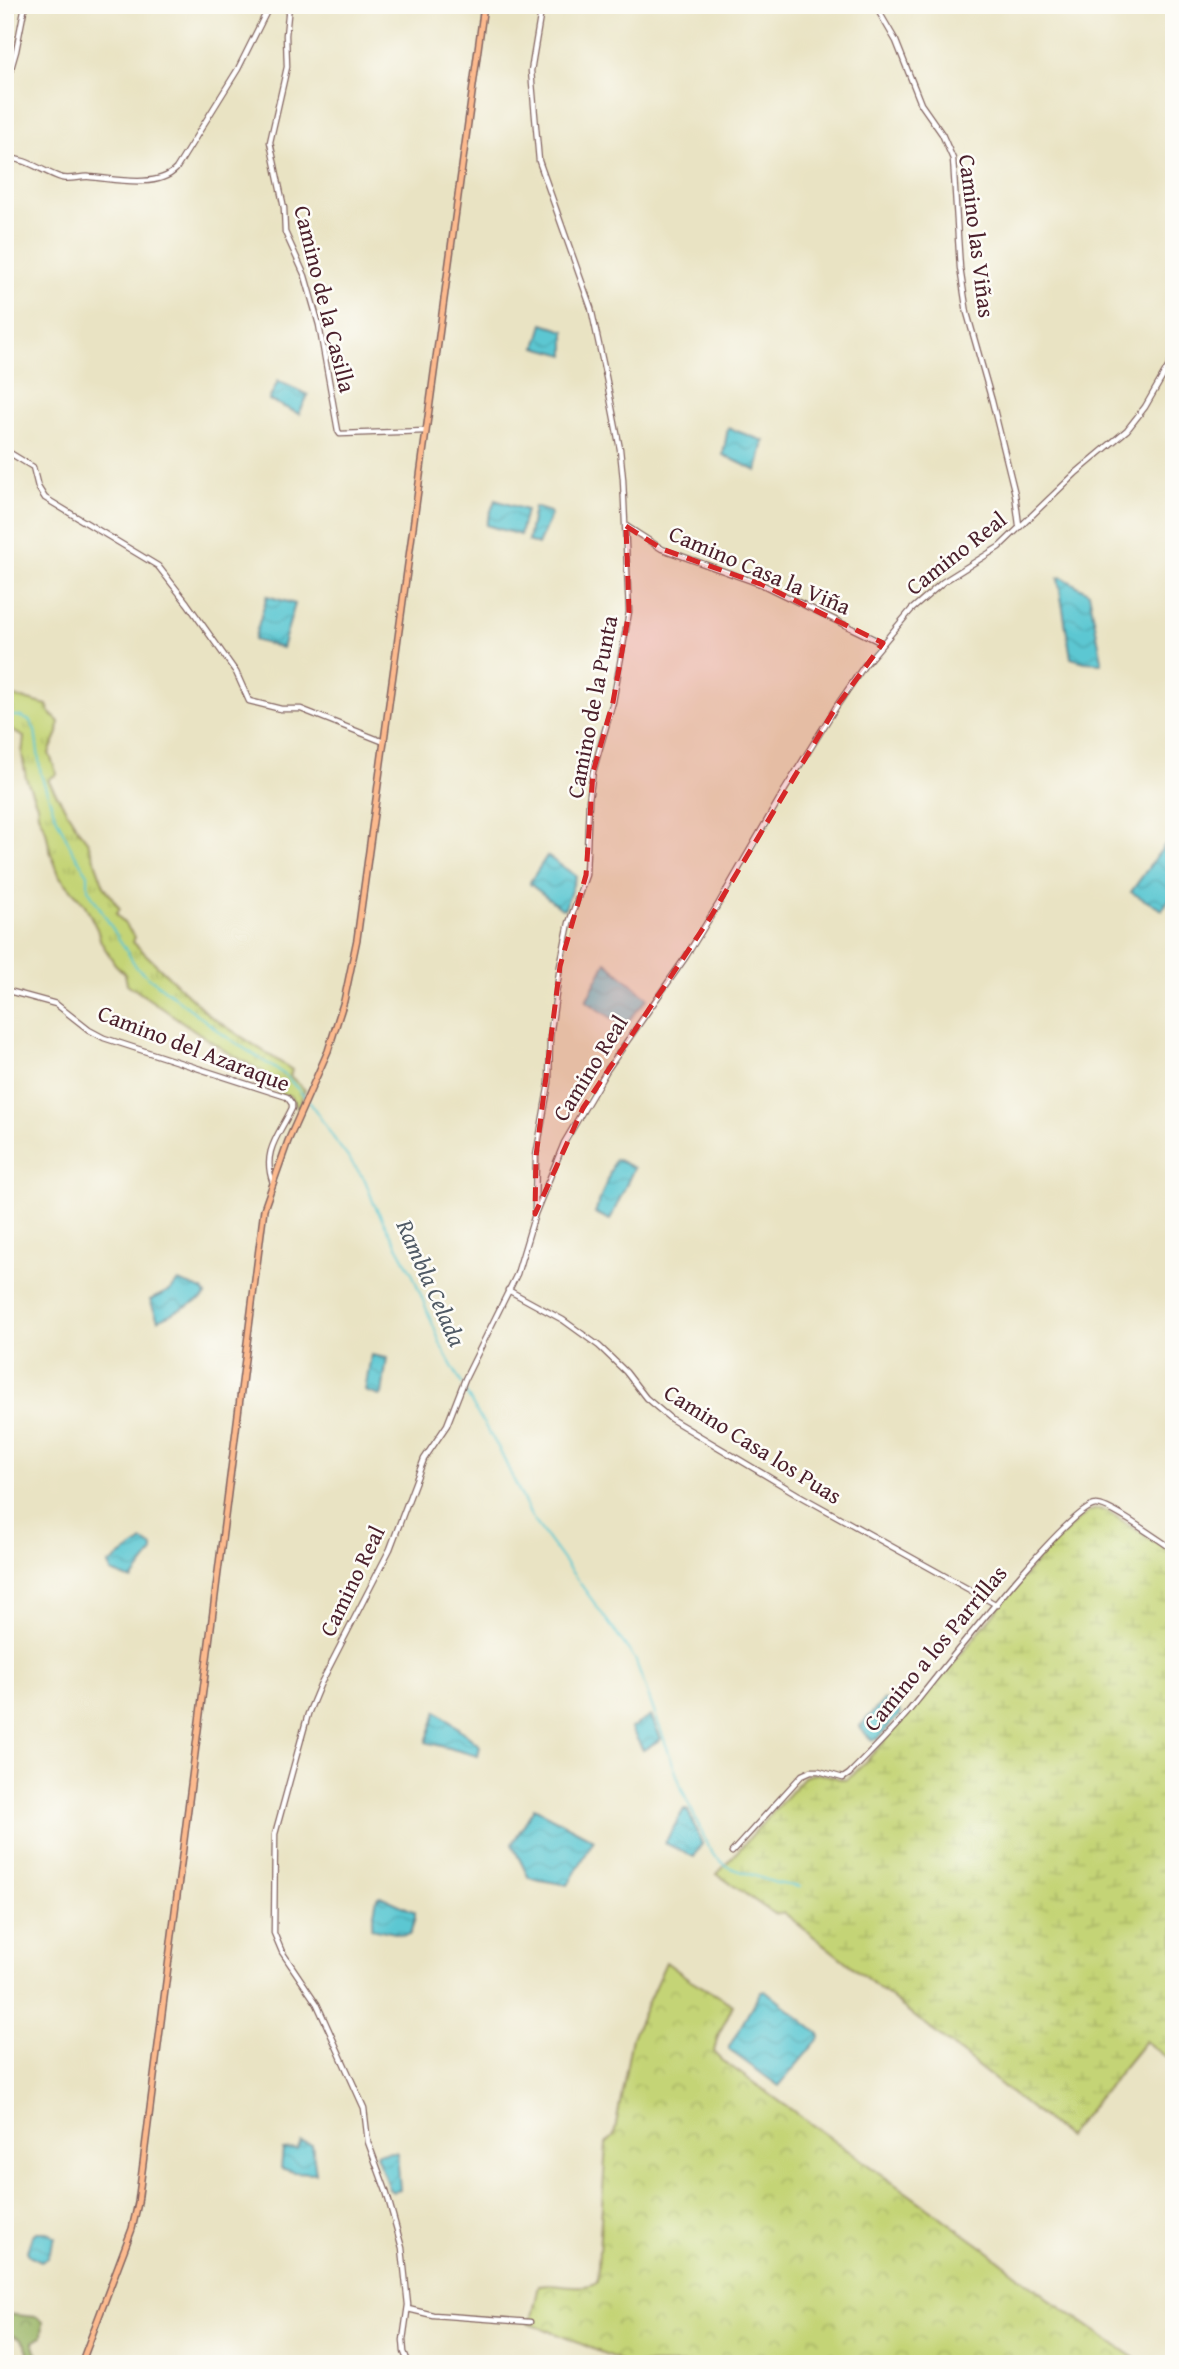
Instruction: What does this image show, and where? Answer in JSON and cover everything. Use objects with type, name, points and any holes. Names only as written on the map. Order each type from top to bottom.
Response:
[{"type":"main road","points":[[81,2364],[132,2229],[138,2203],[264,1209],[302,1109],[328,1051],[351,972],[484,5]]},
{"type":"street","points":[[5,89],[25,5]]},
{"type":"street","points":[[5,158],[29,162],[65,178],[86,176],[125,181],[168,175],[176,169],[219,100],[270,5]]},
{"type":"street","name":"Camino de la Casilla","points":[[289,5],[286,19],[287,67],[270,142],[284,208],[285,232],[305,276],[319,325],[338,433],[426,431]]},
{"type":"street","name":"Camino de la Punta","points":[[535,1214],[536,1156],[549,1083],[550,1037],[560,966],[569,923],[586,875],[593,772],[613,702],[629,612],[620,449],[597,331],[539,161],[531,71],[542,5]]},
{"type":"street","name":"Camino las Viñas","points":[[874,5],[896,41],[921,104],[942,134],[953,159],[960,268],[967,313],[1015,494],[1019,525]]},
{"type":"street","name":"Camino Real","points":[[408,2309],[402,2248],[386,2191],[368,2142],[361,2101],[317,2004],[282,1952],[274,1933],[275,1835],[308,1714],[320,1685],[390,1549],[417,1474],[447,1425],[465,1379],[517,1274],[535,1214],[564,1143],[583,1108],[704,928],[836,707],[911,610],[943,582],[999,547],[1019,525],[1127,430],[1145,407],[1174,357]]},
{"type":"street","points":[[5,450],[33,467],[38,487],[45,498],[127,546],[164,572],[236,672],[249,701],[281,709],[301,709],[384,742]]},
{"type":"street","name":"Camino Casa la Viña","points":[[626,526],[662,549],[763,585],[883,643]]},
{"type":"street","name":"Camino del Azaraque","points":[[5,990],[56,1004],[89,1030],[104,1038],[287,1097],[292,1108],[278,1131],[269,1159],[268,1171],[273,1184]]},
{"type":"street","name":"Camino Casa los Puas","points":[[508,1290],[563,1320],[592,1340],[626,1372],[646,1398],[671,1419],[797,1494],[997,1605]]},
{"type":"street","name":"Camino a los Parrillas","points":[[732,1852],[806,1773],[819,1771],[843,1777],[849,1774],[906,1715],[1028,1565],[1086,1509],[1094,1505],[1112,1510],[1174,1550]]},
{"type":"street","points":[[409,2364],[404,2352],[408,2309],[433,2315],[530,2322]]},
{"type":"highlighted area","points":[[626,526],[662,549],[763,585],[883,643],[836,707],[710,918],[583,1108],[535,1214],[536,1156],[560,966],[586,875],[593,772],[613,702],[629,612]]},
{"type":"green space","points":[[5,694],[47,705],[50,713],[59,722],[58,733],[49,753],[57,774],[49,779],[49,782],[88,842],[104,886],[120,909],[116,913],[135,937],[133,942],[210,1016],[292,1070],[290,1076],[305,1090],[298,1108],[290,1096],[278,1093],[278,1089],[263,1072],[225,1051],[127,984],[125,974],[101,942],[85,905],[60,877],[26,778],[22,754],[24,737],[5,727]]},
{"type":"green space","points":[[1090,1511],[1107,1511],[1174,1554],[1174,2064],[1145,2041],[1067,2137],[784,1913],[774,1914],[717,1874],[804,1777],[819,1774],[845,1780],[853,1775],[935,1686],[1039,1558],[1077,1521]]},
{"type":"green space","points":[[666,1962],[733,2005],[717,2038],[714,2052],[722,2060],[985,2249],[1050,2300],[1144,2364],[622,2364],[615,2358],[528,2322],[532,2317],[539,2285],[583,2286],[597,2282],[606,2144],[614,2136],[632,2037]]},
{"type":"green space","points":[[5,2314],[36,2317],[43,2322],[42,2336],[33,2342],[37,2364],[17,2364],[28,2353],[22,2341],[10,2335],[5,2328]]},
{"type":"water","points":[[543,324],[565,331],[565,355],[536,347]]},
{"type":"water","points":[[278,381],[308,395],[299,414],[269,400]]},
{"type":"water","points":[[728,428],[764,441],[757,471],[723,455]]},
{"type":"water","points":[[495,500],[526,510],[520,535],[486,525]]},
{"type":"water","points":[[534,507],[550,512],[551,515],[538,545],[528,541]]},
{"type":"water","points":[[1062,577],[1089,593],[1101,663],[1071,658],[1058,578]]},
{"type":"water","points":[[267,596],[295,604],[282,648],[254,640]]},
{"type":"water","points":[[1172,835],[1174,892],[1162,910],[1131,892]]},
{"type":"water","points":[[547,856],[576,876],[565,908],[562,909],[530,884]]},
{"type":"water","points":[[606,962],[648,998],[624,1026],[586,1001]]},
{"type":"water","points":[[615,1159],[634,1168],[610,1220],[595,1213]]},
{"type":"water","points":[[178,1281],[203,1290],[206,1295],[158,1320],[150,1300],[171,1290]]},
{"type":"water","points":[[371,1355],[387,1358],[380,1396],[365,1391]]},
{"type":"water","points":[[143,1541],[153,1547],[153,1552],[132,1580],[111,1572],[109,1564]]},
{"type":"water","points":[[884,1700],[899,1710],[900,1714],[878,1739],[872,1740],[860,1726]]},
{"type":"water","points":[[437,1711],[480,1746],[478,1756],[426,1742]]},
{"type":"water","points":[[651,1716],[661,1739],[643,1750],[631,1728]]},
{"type":"water","points":[[534,1808],[594,1840],[568,1885],[529,1878],[512,1844]]},
{"type":"water","points":[[684,1809],[688,1811],[702,1844],[694,1857],[665,1843]]},
{"type":"water","points":[[380,1896],[415,1912],[410,1934],[371,1928],[377,1898]]},
{"type":"water","points":[[765,1990],[820,2037],[779,2086],[729,2050],[761,1991]]},
{"type":"water","points":[[301,2142],[312,2145],[316,2173],[293,2172],[281,2168],[283,2150],[298,2149]]},
{"type":"water","points":[[395,2152],[400,2190],[393,2192],[389,2189],[376,2155]]},
{"type":"water","points":[[36,2232],[48,2232],[55,2238],[47,2258],[41,2261],[27,2251]]},
{"type":"waterway","name":"Rambla Celada","points":[[5,716],[19,716],[30,721],[35,730],[41,775],[54,812],[72,850],[88,874],[88,889],[137,968],[225,1036],[285,1075],[305,1097]]},
{"type":"waterway","name":"Rambla Celada","points":[[309,1101],[365,1180],[374,1204],[412,1273],[443,1350],[462,1384]]},
{"type":"waterway","name":"Rambla Celada","points":[[464,1389],[498,1447],[531,1516],[635,1659],[682,1789],[708,1846],[728,1867],[776,1883],[800,1887]]}]
